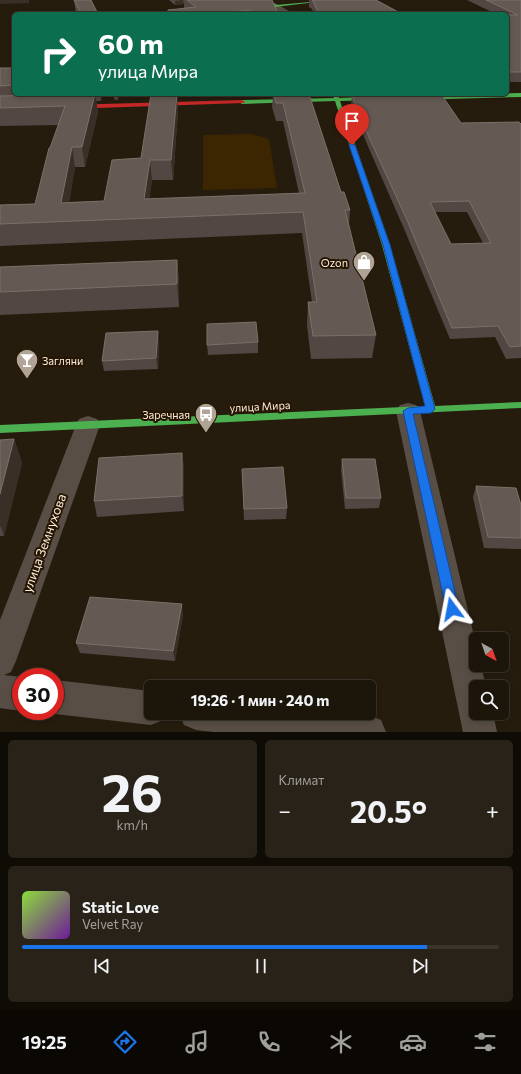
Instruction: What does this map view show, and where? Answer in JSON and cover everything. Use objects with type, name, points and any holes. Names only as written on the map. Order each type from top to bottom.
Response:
[{"type":"street","points":[[196,8],[270,2],[331,0]]},
{"type":"street","points":[[216,12],[270,2],[286,12]]},
{"type":"street","points":[[509,94],[521,94]]},
{"type":"street","points":[[405,98],[463,96]]},
{"type":"street","points":[[336,97],[386,245],[480,732]]},
{"type":"street","points":[[54,108],[336,97],[390,98]]},
{"type":"street","name":"улица Мира","points":[[0,429],[521,405]]},
{"type":"street","name":"улица Земнухова","points":[[0,661],[88,425]]},
{"type":"street","points":[[0,691],[12,693]]},
{"type":"street","points":[[64,699],[144,707]]},
{"type":"street","points":[[260,720],[369,732]]},
{"type":"shaded area","points":[[251,134],[269,139],[277,188],[203,190],[203,135]]},
{"type":"building","points":[[74,0],[91,0],[97,12],[80,12]]},
{"type":"building","points":[[187,0],[272,0],[277,12],[252,12],[252,10],[230,12],[168,12],[168,10],[196,7]]},
{"type":"building","points":[[312,0],[376,0],[398,12],[318,12]]},
{"type":"building","points":[[486,0],[521,0],[521,72],[509,72],[509,15],[518,15]]},
{"type":"building","points":[[0,68],[12,68],[12,85],[0,86]]},
{"type":"building","points":[[0,96],[95,96],[82,147],[72,147],[61,203],[104,201],[112,160],[141,158],[151,96],[177,96],[171,160],[150,160],[144,199],[305,193],[283,103],[276,103],[274,96],[310,96],[341,192],[344,192],[350,210],[345,210],[376,335],[313,336],[308,302],[317,302],[303,212],[0,224],[0,205],[35,204],[49,148],[65,106],[0,108]]},
{"type":"building","points":[[352,96],[442,96],[461,123],[519,122],[521,124],[521,346],[510,347],[498,326],[452,328],[407,220]],"holes":[[[469,201],[491,243],[451,244],[430,202]]]},
{"type":"building","points":[[177,260],[177,284],[0,292],[0,267]]},
{"type":"building","points":[[256,322],[258,342],[207,345],[207,324]]},
{"type":"building","points":[[158,331],[156,358],[102,361],[106,333]]},
{"type":"building","points":[[14,439],[0,494],[0,440]]},
{"type":"building","points":[[182,453],[182,496],[94,501],[99,458]]},
{"type":"building","points":[[342,459],[375,459],[381,498],[346,498]]},
{"type":"building","points":[[283,467],[287,508],[244,509],[242,469]]},
{"type":"building","points":[[476,486],[516,488],[521,505],[521,538],[488,537]]},
{"type":"building","points":[[90,597],[182,604],[173,651],[76,643]]},
{"type":"traffic: fast","points":[[266,0],[275,6],[331,0]]},
{"type":"traffic: fast","points":[[509,95],[521,95]]},
{"type":"traffic: fast","points":[[336,96],[386,245],[431,409]]},
{"type":"traffic: fast","points":[[413,98],[485,96]]},
{"type":"traffic: fast","points":[[242,102],[381,98]]},
{"type":"traffic: fast","points":[[0,429],[521,405]]},
{"type":"traffic: jam","points":[[67,107],[242,102]]},
{"type":"place","name":"Ozon","points":[[364,282]]},
{"type":"place","name":"Загляни","points":[[27,380]]},
{"type":"place","name":"Заречная","points":[[206,434]]},
{"type":"route","points":[[352,145],[386,245],[431,409],[408,411],[452,609]]}]
